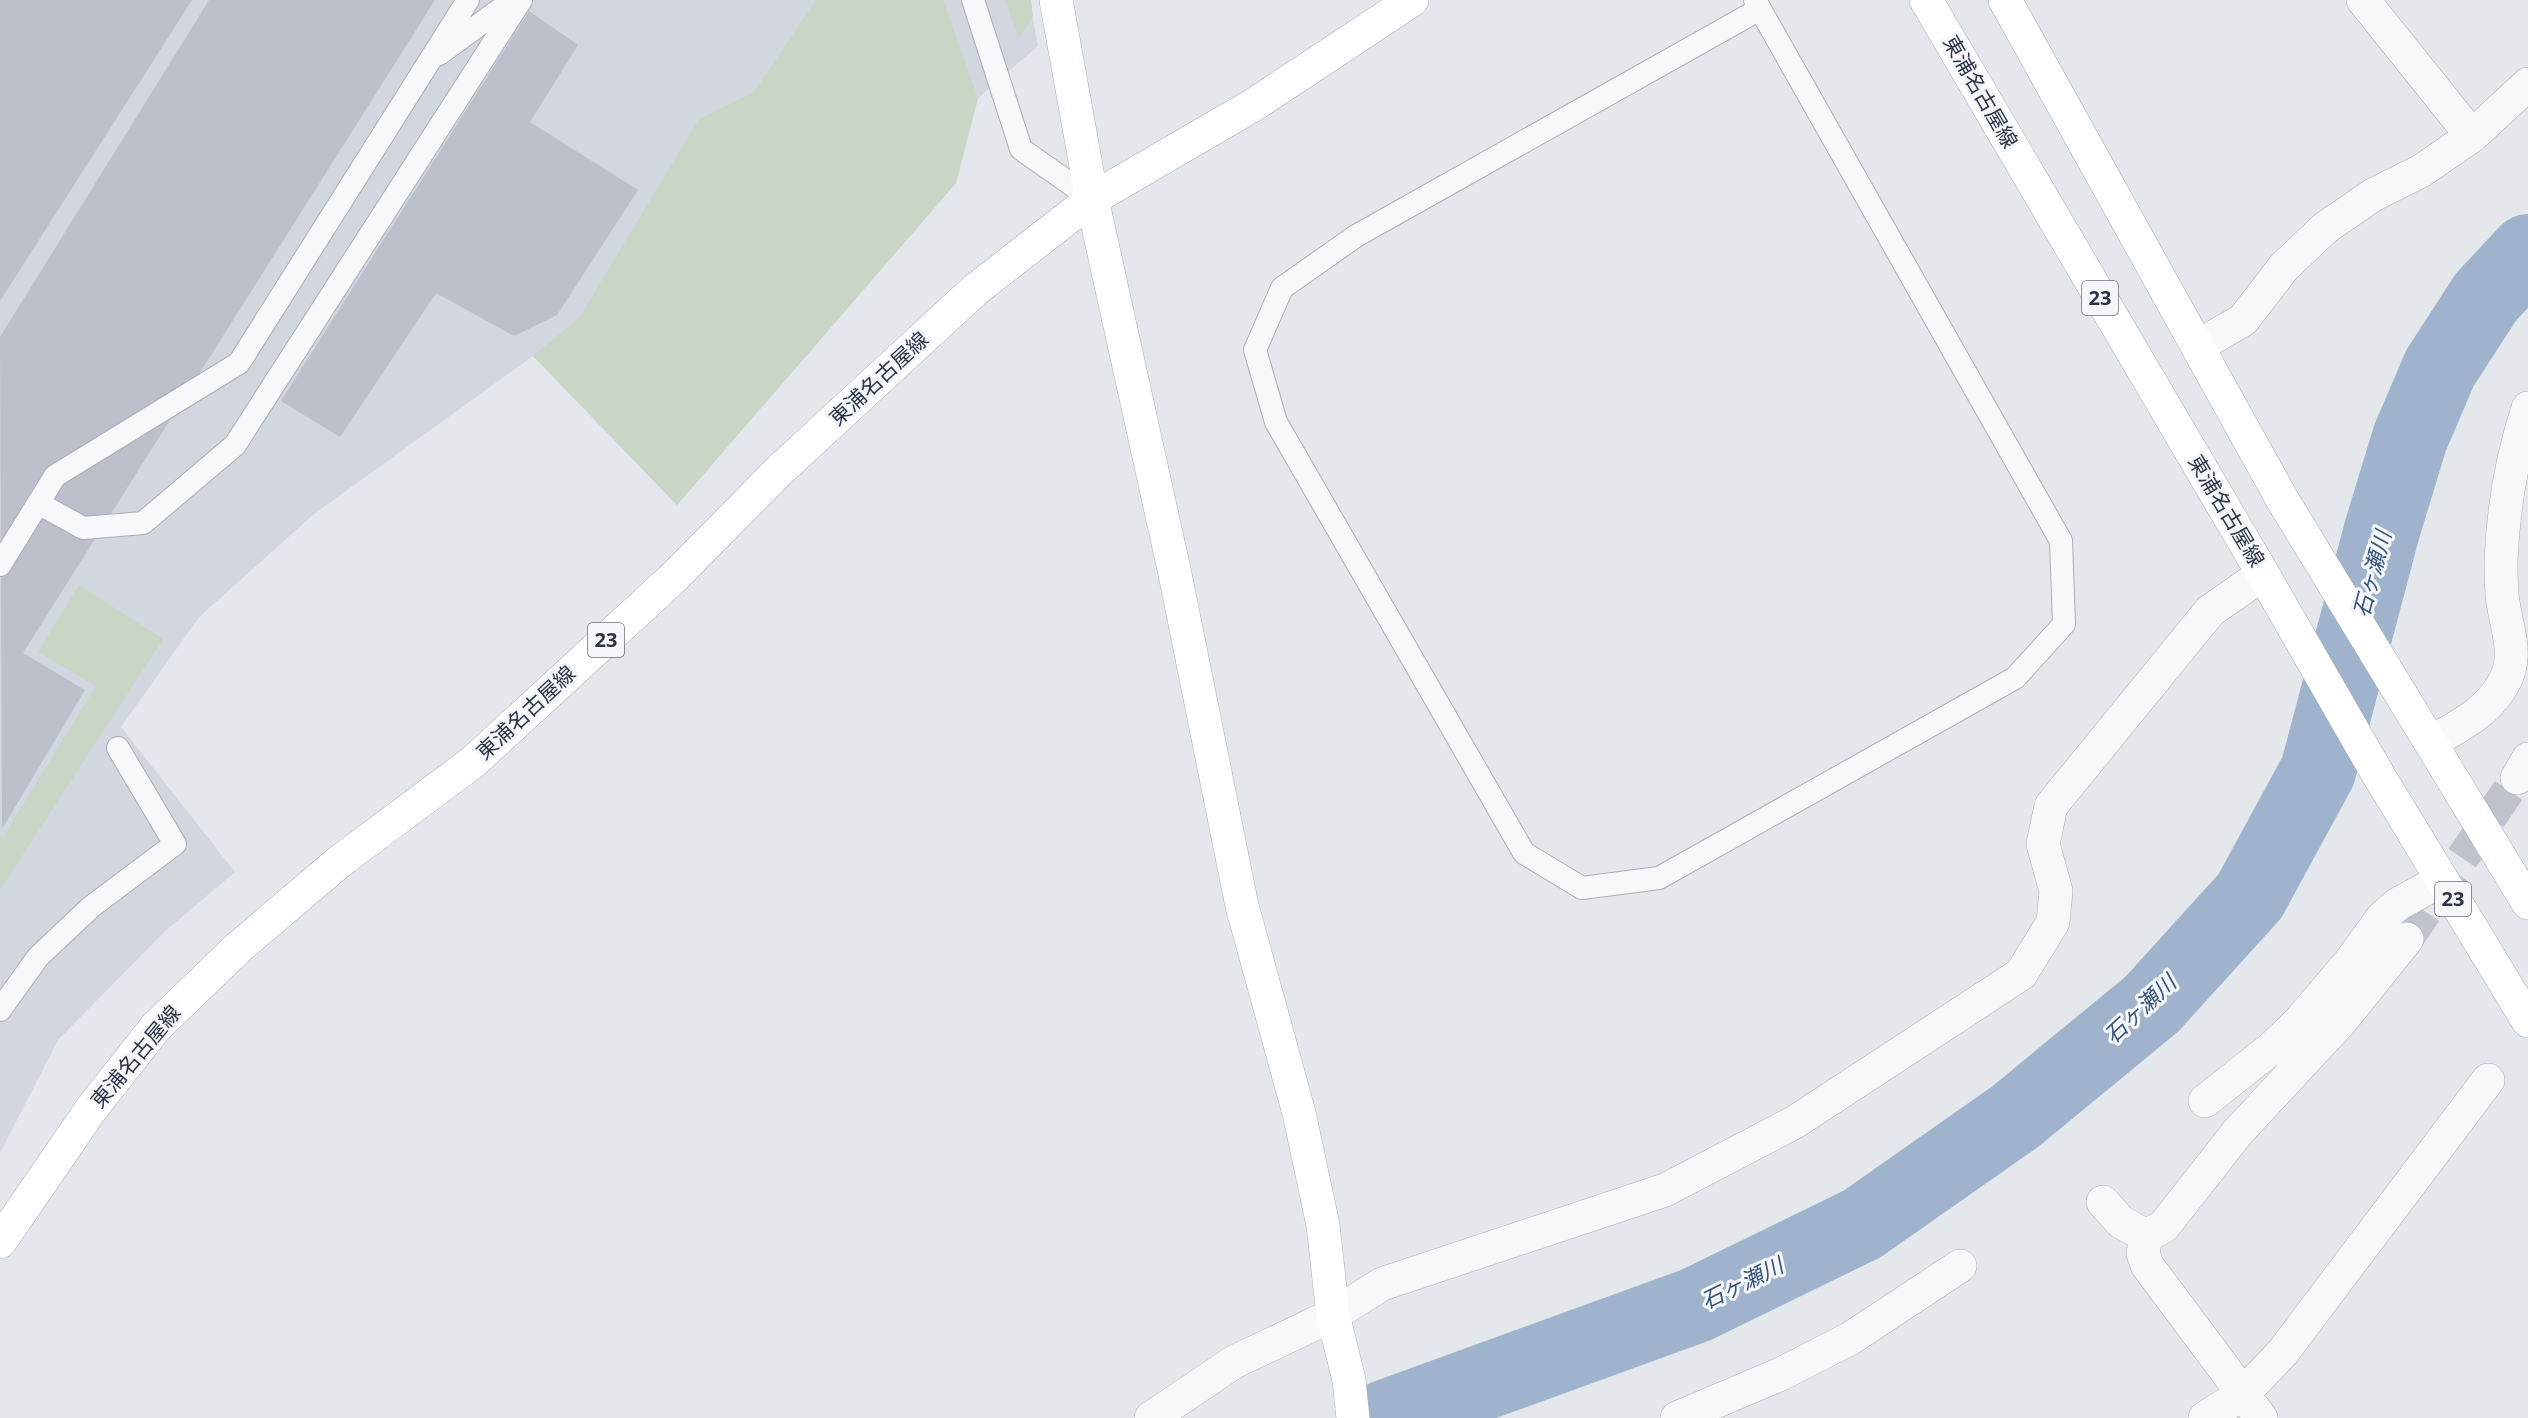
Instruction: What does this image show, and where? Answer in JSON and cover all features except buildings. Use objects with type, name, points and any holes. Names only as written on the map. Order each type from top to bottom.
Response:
[{"type":"main road","points":[[1056,0],[1092,199],[1175,574],[1242,906],[1299,1113],[1314,1180],[1323,1225],[1333,1315],[1349,1380],[1353,1418]]},
{"type":"main road","name":"東浦名古屋線","points":[[0,1242],[92,1108],[155,1028],[239,947],[339,862],[473,762],[671,580],[781,469],[975,290],[1092,199],[1255,104],[1412,0]]},
{"type":"main road","name":"東浦名古屋線","points":[[1926,0],[2270,585],[2379,776],[2528,1021]]},
{"type":"main road","points":[[2005,0],[2282,499],[2528,903]]},
{"type":"street","points":[[2362,0],[2472,136]]},
{"type":"street","points":[[2198,346],[2243,320],[2284,267],[2325,228],[2373,195],[2421,171],[2472,136],[2528,84]]},
{"type":"street","points":[[2431,742],[2484,710],[2503,685],[2511,660],[2512,641],[2503,602],[2501,563],[2504,522],[2518,438],[2528,408]]},
{"type":"street","points":[[1151,1418],[1234,1362],[1333,1315],[1382,1284],[1665,1190],[1795,1122],[2021,974],[2053,922],[2056,891],[2043,844],[2051,806],[2210,611],[2270,585]]},
{"type":"street","points":[[2205,1101],[2272,1048],[2299,1022],[2350,962],[2382,918],[2398,904],[2442,880]]},
{"type":"street","points":[[2146,1236],[2164,1226],[2237,1133],[2342,1020],[2407,939]]},
{"type":"street","points":[[2205,1418],[2253,1406],[2283,1352],[2488,1080]]},
{"type":"street","points":[[2103,1202],[2121,1222],[2146,1236]]},
{"type":"street","points":[[2146,1236],[2143,1253],[2147,1265],[2253,1406]]},
{"type":"street","points":[[1677,1418],[1781,1374],[1851,1338],[1960,1266]]},
{"type":"lane","points":[[0,565],[55,476],[239,363],[468,0]]},
{"type":"lane","points":[[429,61],[513,0]]},
{"type":"lane","points":[[38,503],[83,528],[143,523],[235,445],[521,0]]},
{"type":"lane","points":[[973,0],[1021,149],[1092,199]]},
{"type":"lane","points":[[1758,4],[2061,541],[2064,624],[2015,678],[1659,878],[1582,888],[1524,853],[1275,422],[1255,350],[1282,288],[1356,236],[1758,4]]},
{"type":"lane","points":[[0,1010],[38,957],[92,907],[175,844],[118,748]]},
{"type":"shaded area","points":[[0,0],[1029,0],[1038,46],[978,98],[956,183],[677,505],[533,356],[314,514],[199,617],[121,727],[235,872],[164,932],[58,1040],[0,1153]]},
{"type":"green space","points":[[816,0],[943,0],[978,98],[956,183],[677,505],[533,356],[579,318],[699,119],[754,92]]},
{"type":"green space","points":[[1005,0],[1031,0],[1033,17],[1019,38]]},
{"type":"green space","points":[[79,585],[163,639],[0,890],[0,835],[3,837],[96,686],[38,652]]},
{"type":"waterway","name":"石ヶ瀬川","points":[[1385,1418],[1696,1305],[1862,1224],[2016,1116],[2152,1004],[2250,896],[2318,771],[2382,530],[2410,438],[2440,368],[2486,297],[2528,252]]},
{"type":"tunnel","points":[[2407,939],[2517,778]]}]
